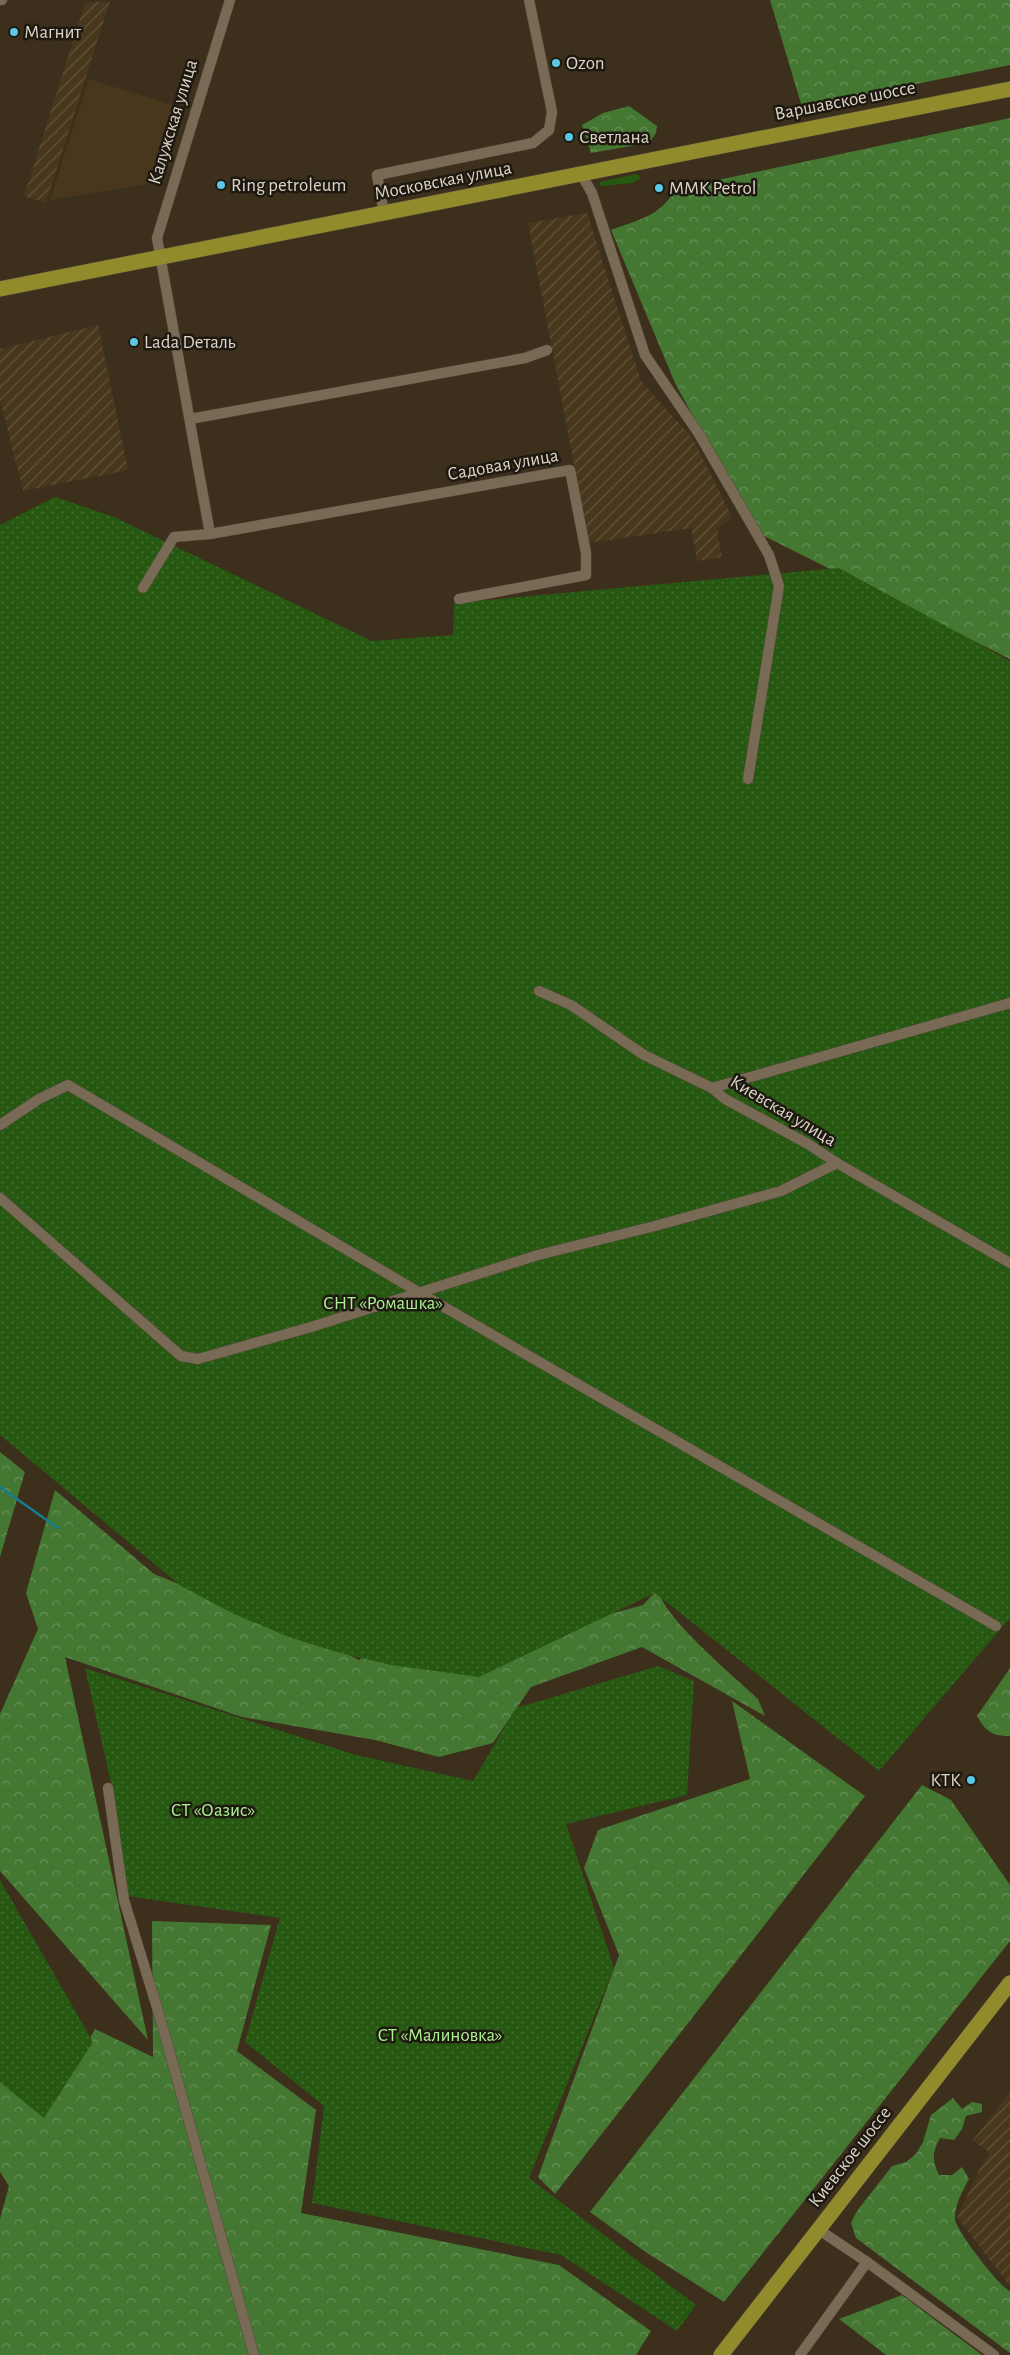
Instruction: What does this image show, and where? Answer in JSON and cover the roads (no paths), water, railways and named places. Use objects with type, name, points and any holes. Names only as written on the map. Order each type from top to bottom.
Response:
[{"type":"highway","name":"Варшавское шоссе","points":[[688,152],[1010,89]]},
{"type":"highway","name":"Московская улица","points":[[0,289],[688,152]]},
{"type":"highway","name":"Киевское шоссе","points":[[721,2355],[1010,1983]]},
{"type":"street","name":"Калужская улица","points":[[210,534],[157,238],[230,0]]},
{"type":"street","points":[[384,213],[377,175],[533,143],[549,130],[552,112],[529,0]]},
{"type":"street","points":[[582,174],[592,193],[645,355],[699,434],[769,555],[779,586],[748,779]]},
{"type":"street","points":[[190,419],[515,360],[547,350]]},
{"type":"street","name":"Садовая улица","points":[[210,534],[570,470],[586,553],[586,575],[458,599]]},
{"type":"street","points":[[143,588],[174,537],[210,534]]},
{"type":"street","name":"Киевская улица","points":[[539,991],[571,1005],[644,1055],[712,1088],[725,1099],[808,1144],[836,1163],[1010,1264]]},
{"type":"street","points":[[712,1088],[1010,1003]]},
{"type":"street","points":[[0,1125],[39,1099],[68,1084],[420,1293],[996,1626]]},
{"type":"street","points":[[0,1198],[180,1356],[198,1359],[420,1293],[538,1255],[655,1226],[780,1191],[836,1163]]},
{"type":"street","points":[[108,1788],[124,1900],[161,2023],[254,2355]]},
{"type":"street","points":[[819,2230],[867,2262],[994,2355]]},
{"type":"street","points":[[800,2355],[867,2262]]},
{"type":"waterway","points":[[0,1487],[58,1528]]},
{"type":"place","name":"Магнит","points":[[14,32]]},
{"type":"place","name":"Ozon","points":[[556,63]]},
{"type":"place","name":"Светлана","points":[[569,137]]},
{"type":"place","name":"Ring petroleum","points":[[221,185]]},
{"type":"place","name":"MMK Petrol","points":[[659,188]]},
{"type":"place","name":"Lada Dеталь","points":[[134,342]]},
{"type":"place","name":"КТК","points":[[971,1780]]},
{"type":"park label","name":"СНТ «Ромашка»","points":[[383,1303]]},
{"type":"park label","name":"СТ «Оазис»","points":[[213,1810]]},
{"type":"park label","name":"СТ «Малиновка»","points":[[440,2035]]}]
